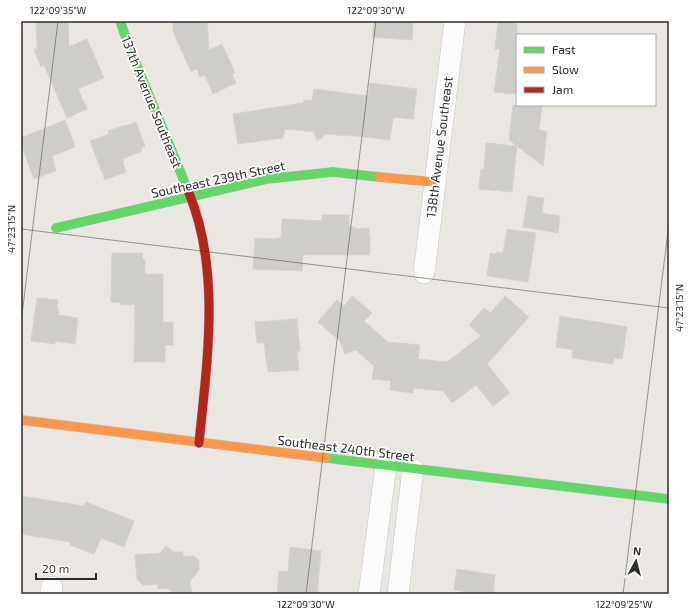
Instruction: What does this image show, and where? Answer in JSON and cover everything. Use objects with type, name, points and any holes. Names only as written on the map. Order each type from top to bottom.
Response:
[{"type":"street","name":"137th Avenue Southeast","points":[[120,21],[130,49],[191,197],[205,244],[210,290],[207,359],[200,443]]},
{"type":"street","name":"138th Avenue Southeast","points":[[424,273],[454,21]]},
{"type":"street","name":"Southeast 239th Street","points":[[56,228],[267,179],[333,172],[434,182]]},
{"type":"street","name":"Southeast 240th Street","points":[[21,420],[386,466],[669,499]]},
{"type":"street","points":[[369,594],[386,466]]},
{"type":"street","points":[[398,594],[413,469]]},
{"type":"building","points":[[36,21],[68,21],[69,47],[87,39],[104,78],[78,89],[87,109],[67,118],[44,65],[41,67],[34,50],[37,48]]},
{"type":"building","points":[[173,21],[207,21],[209,50],[222,44],[235,73],[232,74],[236,83],[213,94],[205,75],[200,77],[197,69],[191,72],[173,31]]},
{"type":"building","points":[[374,21],[413,21],[412,40],[372,37]]},
{"type":"building","points":[[498,21],[517,21],[516,94],[494,92],[500,49],[495,49]]},
{"type":"building","points":[[370,83],[417,89],[413,119],[393,117],[390,140],[326,134],[317,141],[314,132],[285,129],[283,138],[238,144],[233,114],[303,103],[304,100],[312,101],[314,89],[368,96]]},
{"type":"building","points":[[513,105],[542,106],[539,130],[547,131],[543,166],[509,140]]},
{"type":"building","points":[[65,120],[75,147],[52,156],[56,171],[34,179],[21,144],[21,138]]},
{"type":"building","points":[[136,122],[145,146],[141,148],[142,151],[123,159],[126,172],[105,180],[90,141],[109,134],[108,131]]},
{"type":"building","points":[[486,143],[517,146],[512,192],[479,189],[481,169],[484,169]]},
{"type":"building","points":[[528,196],[544,198],[542,213],[560,216],[558,233],[523,227]]},
{"type":"building","points":[[322,215],[349,215],[349,225],[351,225],[351,227],[355,227],[355,229],[369,228],[370,255],[303,255],[302,271],[253,269],[255,238],[281,238],[282,219],[322,221]]},
{"type":"building","points":[[507,229],[536,233],[528,282],[487,276],[490,253],[503,253]]},
{"type":"building","points":[[112,253],[143,253],[142,258],[145,260],[145,274],[163,274],[163,322],[173,322],[173,345],[165,345],[165,362],[134,362],[135,304],[121,305],[121,303],[111,302]]},
{"type":"building","points":[[352,296],[372,313],[364,321],[388,342],[420,345],[418,359],[447,362],[481,336],[469,325],[484,308],[490,313],[505,296],[529,317],[487,364],[510,393],[493,406],[476,385],[452,403],[443,391],[414,388],[413,393],[390,390],[391,381],[372,379],[374,366],[356,350],[345,354],[339,340],[318,322],[337,300],[344,306]]},
{"type":"building","points":[[37,298],[58,300],[58,315],[78,318],[75,344],[55,341],[55,344],[31,341]]},
{"type":"building","points":[[560,316],[627,327],[622,359],[614,358],[613,364],[572,358],[573,350],[556,347]]},
{"type":"building","points":[[297,319],[300,351],[297,351],[299,370],[268,372],[264,343],[257,343],[255,322]]},
{"type":"building","points":[[21,496],[84,506],[86,502],[134,521],[124,547],[101,538],[94,554],[70,545],[71,542],[21,534]]},
{"type":"building","points":[[166,546],[174,552],[183,552],[183,557],[193,556],[199,560],[199,570],[190,581],[192,594],[175,594],[167,588],[158,589],[157,584],[143,585],[137,579],[135,555],[160,553]]},
{"type":"building","points":[[290,547],[321,551],[317,594],[277,594],[279,571],[288,572]]},
{"type":"building","points":[[457,569],[495,575],[493,594],[461,594],[462,591],[454,590]]},
{"type":"traffic: fast","points":[[120,21],[189,193]]},
{"type":"traffic: fast","points":[[56,228],[267,179],[333,172],[379,177]]},
{"type":"traffic: fast","points":[[326,458],[669,499]]},
{"type":"traffic: slow","points":[[379,177],[434,182]]},
{"type":"traffic: slow","points":[[21,420],[326,458]]},
{"type":"traffic: jam","points":[[189,193],[199,223],[205,254],[208,285],[208,349],[199,443]]}]
